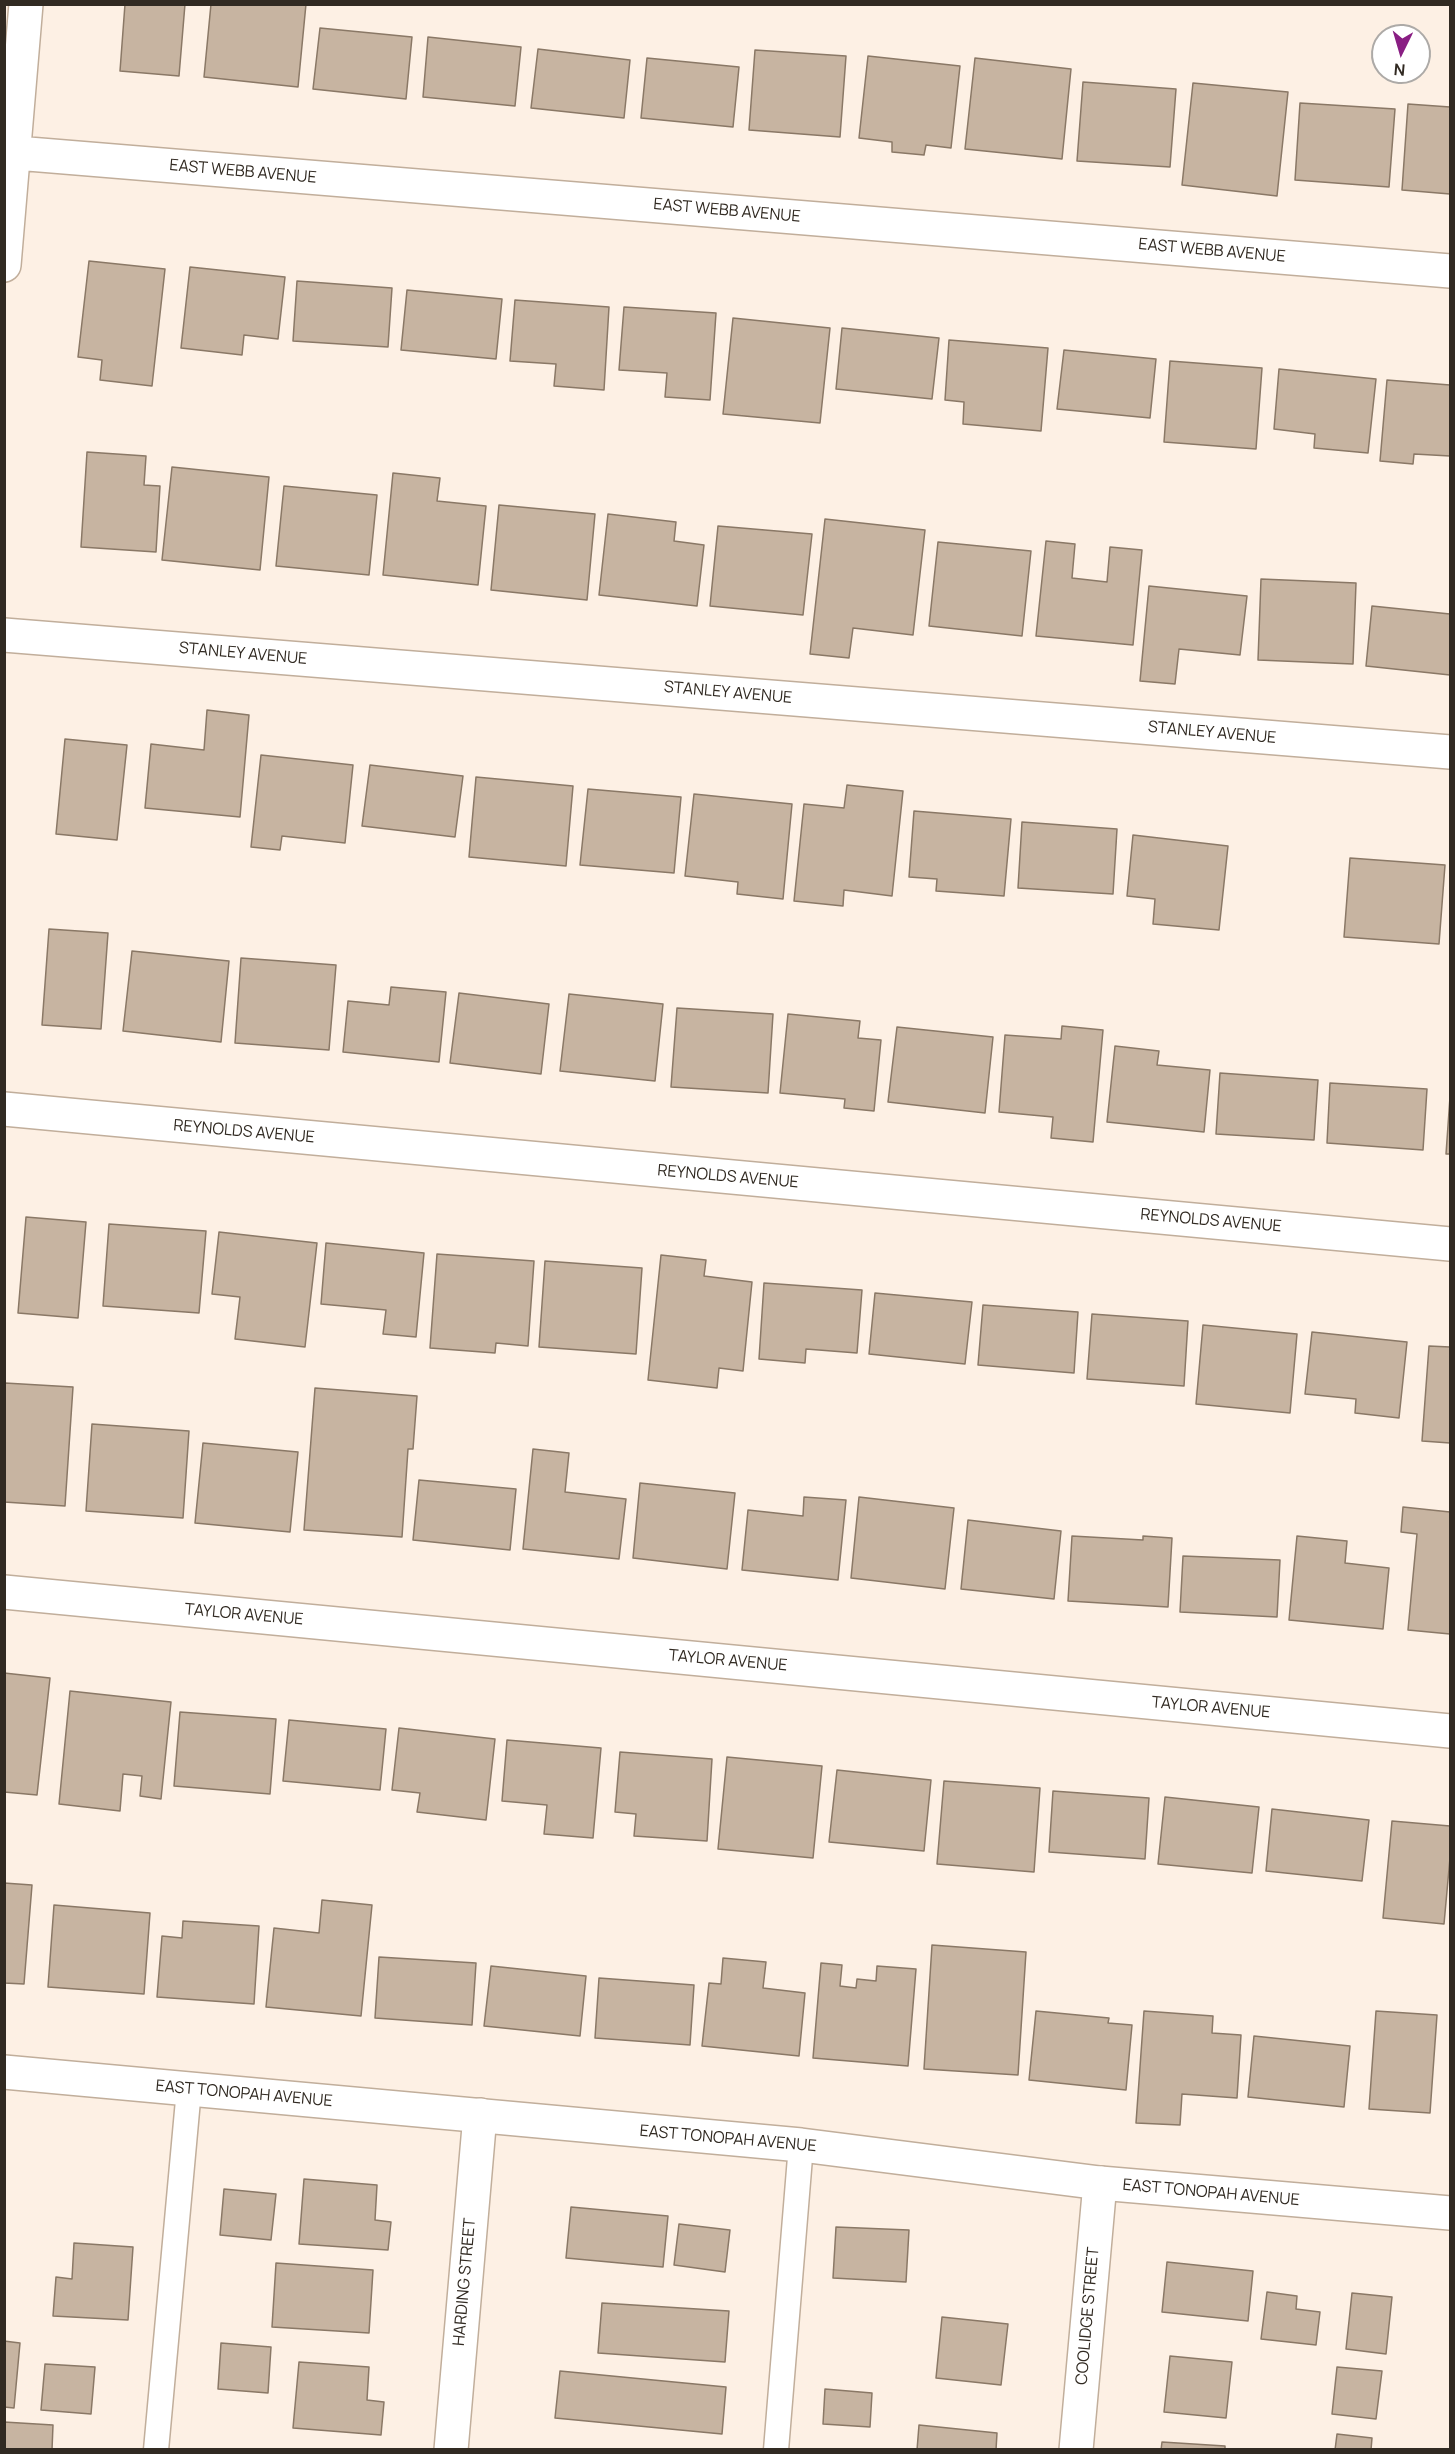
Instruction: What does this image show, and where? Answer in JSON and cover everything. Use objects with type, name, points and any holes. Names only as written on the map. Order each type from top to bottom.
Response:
[{"type":"street","points":[[4,265],[9,153],[26,4]]},
{"type":"street","name":"EAST WEBB AVENUE","points":[[9,153],[1450,271]]},
{"type":"street","name":"STANLEY AVENUE","points":[[4,634],[1450,752]]},
{"type":"street","name":"REYNOLDS AVENUE","points":[[4,1109],[1450,1244]]},
{"type":"street","name":"TAYLOR AVENUE","points":[[4,1592],[1450,1731]]},
{"type":"street","name":"EAST TONOPAH AVENUE","points":[[4,2072],[801,2145],[1100,2183],[1450,2213]]},
{"type":"street","name":"HARDING STREET","points":[[451,2450],[480,2115]]},
{"type":"street","name":"COOLIDGE STREET","points":[[1076,2450],[1100,2183]]},
{"type":"lane","points":[[156,2450],[189,2089]]},
{"type":"lane","points":[[776,2450],[801,2145]]},
{"type":"building","points":[[125,4],[185,4],[179,76],[120,71]]},
{"type":"building","points":[[211,4],[306,4],[298,87],[204,77]]},
{"type":"building","points":[[320,28],[412,37],[406,99],[313,89]]},
{"type":"building","points":[[428,37],[521,47],[515,106],[423,97]]},
{"type":"building","points":[[538,49],[630,60],[624,118],[531,108]]},
{"type":"building","points":[[755,50],[846,56],[840,137],[749,130]]},
{"type":"building","points":[[868,56],[960,66],[951,148],[926,145],[924,155],[892,152],[892,142],[859,138]]},
{"type":"building","points":[[647,58],[739,67],[733,127],[641,118]]},
{"type":"building","points":[[975,58],[1071,69],[1062,159],[965,149]]},
{"type":"building","points":[[1083,82],[1176,89],[1170,167],[1077,161]]},
{"type":"building","points":[[1193,83],[1288,92],[1277,196],[1182,185]]},
{"type":"building","points":[[1300,103],[1395,109],[1389,187],[1295,180]]},
{"type":"building","points":[[1408,104],[1450,107],[1450,194],[1402,190]]},
{"type":"building","points":[[89,261],[165,269],[152,386],[100,380],[102,360],[78,357]]},
{"type":"building","points":[[190,267],[285,277],[278,339],[244,335],[242,355],[181,348]]},
{"type":"building","points":[[297,281],[392,288],[388,347],[293,341]]},
{"type":"building","points":[[407,290],[502,299],[496,359],[401,350]]},
{"type":"building","points":[[515,300],[609,307],[604,390],[554,386],[556,364],[510,361]]},
{"type":"building","points":[[624,307],[716,313],[710,400],[665,397],[667,373],[619,370]]},
{"type":"building","points":[[733,318],[830,328],[820,423],[723,414]]},
{"type":"building","points":[[842,328],[939,338],[932,399],[836,389]]},
{"type":"building","points":[[949,340],[1048,348],[1041,431],[963,424],[964,402],[945,400]]},
{"type":"building","points":[[1064,350],[1156,359],[1150,418],[1057,409]]},
{"type":"building","points":[[1170,361],[1262,368],[1256,449],[1164,442]]},
{"type":"building","points":[[1279,369],[1376,379],[1368,453],[1314,448],[1315,434],[1274,429]]},
{"type":"building","points":[[1387,380],[1450,385],[1450,456],[1414,454],[1413,464],[1380,461]]},
{"type":"building","points":[[87,452],[146,456],[144,485],[160,486],[156,552],[81,547]]},
{"type":"building","points":[[172,467],[269,477],[260,570],[162,560]]},
{"type":"building","points":[[393,473],[440,478],[437,501],[486,506],[478,585],[383,575]]},
{"type":"building","points":[[284,486],[377,495],[369,575],[276,566]]},
{"type":"building","points":[[499,505],[595,514],[587,600],[491,590]]},
{"type":"building","points":[[608,514],[676,522],[674,541],[704,545],[697,606],[599,595]]},
{"type":"building","points":[[825,519],[925,530],[913,635],[853,628],[849,658],[810,654]]},
{"type":"building","points":[[718,526],[812,534],[803,615],[710,606]]},
{"type":"building","points":[[1046,541],[1075,544],[1072,578],[1107,582],[1110,547],[1142,550],[1133,645],[1036,636]]},
{"type":"building","points":[[938,542],[1031,551],[1022,636],[929,626]]},
{"type":"building","points":[[1261,579],[1356,583],[1353,664],[1258,660]]},
{"type":"building","points":[[1149,586],[1247,596],[1240,655],[1179,649],[1175,684],[1140,681]]},
{"type":"building","points":[[1372,606],[1450,614],[1450,675],[1366,666]]},
{"type":"building","points":[[207,710],[249,715],[240,817],[145,808],[151,744],[204,750]]},
{"type":"building","points":[[65,739],[127,745],[117,840],[56,834]]},
{"type":"building","points":[[261,755],[353,765],[345,843],[282,836],[280,850],[251,847]]},
{"type":"building","points":[[370,765],[463,776],[455,837],[362,826]]},
{"type":"building","points":[[476,777],[573,786],[566,866],[469,857]]},
{"type":"building","points":[[847,785],[903,791],[892,896],[844,890],[843,906],[794,901],[804,804],[844,808]]},
{"type":"building","points":[[588,789],[681,797],[674,873],[580,865]]},
{"type":"building","points":[[694,794],[792,804],[783,899],[737,894],[738,882],[685,876]]},
{"type":"building","points":[[914,811],[1011,819],[1004,896],[936,891],[937,879],[909,877]]},
{"type":"building","points":[[1022,822],[1117,829],[1113,894],[1018,888]]},
{"type":"building","points":[[1133,835],[1228,846],[1219,930],[1153,924],[1155,899],[1127,896]]},
{"type":"building","points":[[1350,858],[1445,865],[1439,944],[1344,937]]},
{"type":"building","points":[[49,929],[108,933],[101,1029],[42,1025]]},
{"type":"building","points":[[132,951],[229,961],[221,1042],[123,1031]]},
{"type":"building","points":[[241,958],[336,965],[329,1050],[235,1043]]},
{"type":"building","points":[[391,987],[446,992],[439,1062],[343,1052],[348,1001],[389,1005]]},
{"type":"building","points":[[459,993],[549,1004],[541,1074],[450,1063]]},
{"type":"building","points":[[569,994],[663,1004],[655,1081],[560,1071]]},
{"type":"building","points":[[677,1008],[773,1014],[768,1093],[671,1087]]},
{"type":"building","points":[[788,1014],[860,1021],[858,1038],[881,1040],[874,1111],[844,1108],[845,1099],[780,1093]]},
{"type":"building","points":[[1062,1026],[1103,1030],[1093,1142],[1051,1138],[1053,1117],[999,1112],[1005,1035],[1061,1039]]},
{"type":"building","points":[[897,1027],[993,1037],[985,1113],[888,1102]]},
{"type":"building","points":[[1115,1046],[1159,1051],[1157,1065],[1210,1070],[1204,1132],[1107,1122]]},
{"type":"building","points":[[1220,1073],[1318,1080],[1314,1140],[1216,1134]]},
{"type":"building","points":[[1330,1083],[1427,1089],[1423,1150],[1327,1143]]},
{"type":"building","points":[[1450,1097],[1450,1154],[1446,1154]]},
{"type":"building","points":[[26,1217],[86,1222],[78,1318],[18,1313]]},
{"type":"building","points":[[109,1224],[206,1231],[199,1313],[103,1306]]},
{"type":"building","points":[[219,1232],[317,1243],[305,1347],[235,1339],[240,1297],[212,1294]]},
{"type":"building","points":[[326,1243],[424,1253],[416,1337],[383,1334],[386,1310],[321,1304]]},
{"type":"building","points":[[437,1254],[534,1261],[528,1346],[496,1343],[495,1353],[430,1348]]},
{"type":"building","points":[[661,1255],[706,1260],[704,1276],[752,1282],[743,1371],[719,1368],[717,1388],[648,1380]]},
{"type":"building","points":[[545,1261],[642,1268],[636,1354],[539,1347]]},
{"type":"building","points":[[764,1283],[862,1290],[857,1353],[806,1349],[805,1363],[759,1359]]},
{"type":"building","points":[[875,1293],[972,1302],[965,1364],[869,1354]]},
{"type":"building","points":[[983,1305],[1078,1312],[1074,1373],[978,1365]]},
{"type":"building","points":[[1092,1314],[1188,1321],[1184,1386],[1087,1379]]},
{"type":"building","points":[[1203,1325],[1297,1334],[1290,1413],[1196,1404]]},
{"type":"building","points":[[1312,1332],[1407,1342],[1399,1418],[1355,1413],[1356,1399],[1305,1394]]},
{"type":"building","points":[[1429,1346],[1450,1347],[1450,1443],[1422,1441]]},
{"type":"building","points":[[5,1383],[73,1387],[65,1506],[4,1502]]},
{"type":"building","points":[[315,1388],[417,1396],[413,1449],[408,1449],[402,1537],[304,1530]]},
{"type":"building","points":[[92,1424],[189,1431],[183,1518],[86,1511]]},
{"type":"building","points":[[203,1443],[298,1452],[290,1532],[195,1523]]},
{"type":"building","points":[[533,1449],[569,1453],[565,1492],[626,1499],[619,1559],[523,1549]]},
{"type":"building","points":[[419,1480],[516,1489],[510,1550],[413,1540]]},
{"type":"building","points":[[640,1483],[735,1493],[727,1569],[633,1558]]},
{"type":"building","points":[[804,1497],[846,1500],[838,1580],[742,1570],[748,1510],[803,1516]]},
{"type":"building","points":[[859,1497],[954,1508],[945,1589],[851,1578]]},
{"type":"building","points":[[1403,1507],[1450,1512],[1450,1634],[1408,1630],[1417,1534],[1401,1532]]},
{"type":"building","points":[[968,1520],[1061,1531],[1054,1599],[961,1589]]},
{"type":"building","points":[[1072,1536],[1143,1540],[1143,1536],[1172,1538],[1168,1607],[1068,1601]]},
{"type":"building","points":[[1297,1536],[1347,1541],[1345,1563],[1389,1568],[1383,1629],[1289,1620]]},
{"type":"building","points":[[1183,1556],[1280,1560],[1277,1617],[1180,1612]]},
{"type":"building","points":[[4,1673],[50,1678],[37,1795],[4,1792]]},
{"type":"building","points":[[70,1691],[171,1702],[161,1799],[140,1796],[142,1776],[123,1774],[120,1811],[59,1804]]},
{"type":"building","points":[[180,1712],[276,1719],[270,1794],[174,1786]]},
{"type":"building","points":[[289,1720],[386,1729],[380,1790],[283,1781]]},
{"type":"building","points":[[399,1728],[495,1739],[486,1820],[417,1812],[420,1793],[392,1790]]},
{"type":"building","points":[[507,1740],[601,1748],[593,1838],[544,1834],[547,1805],[502,1801]]},
{"type":"building","points":[[620,1752],[712,1759],[707,1841],[634,1836],[636,1814],[615,1812]]},
{"type":"building","points":[[727,1757],[822,1766],[813,1858],[718,1849]]},
{"type":"building","points":[[837,1770],[931,1780],[924,1851],[829,1842]]},
{"type":"building","points":[[944,1781],[1040,1788],[1034,1872],[937,1864]]},
{"type":"building","points":[[1053,1791],[1149,1798],[1145,1859],[1049,1852]]},
{"type":"building","points":[[1165,1797],[1259,1807],[1252,1873],[1158,1864]]},
{"type":"building","points":[[1272,1809],[1369,1820],[1362,1881],[1266,1871]]},
{"type":"building","points":[[1392,1821],[1450,1826],[1450,1858],[1444,1924],[1383,1918]]},
{"type":"building","points":[[4,1883],[32,1885],[24,1984],[4,1983]]},
{"type":"building","points":[[322,1900],[372,1905],[361,2016],[266,2007],[274,1928],[319,1933]]},
{"type":"building","points":[[54,1905],[150,1913],[144,1994],[48,1987]]},
{"type":"building","points":[[183,1921],[259,1926],[254,2004],[157,1997],[162,1936],[182,1938]]},
{"type":"building","points":[[932,1945],[1026,1952],[1018,2075],[924,2069]]},
{"type":"building","points":[[379,1957],[476,1963],[472,2025],[375,2018]]},
{"type":"building","points":[[723,1958],[766,1962],[763,1988],[805,1993],[799,2056],[702,2046],[709,1983],[721,1984]]},
{"type":"building","points":[[821,1963],[842,1965],[840,1986],[856,1988],[857,1979],[876,1981],[877,1966],[916,1969],[908,2066],[813,2058]]},
{"type":"building","points":[[491,1966],[586,1976],[580,2036],[484,2026]]},
{"type":"building","points":[[599,1978],[694,1985],[690,2045],[595,2038]]},
{"type":"building","points":[[1036,2011],[1109,2018],[1108,2023],[1132,2025],[1126,2090],[1029,2080]]},
{"type":"building","points":[[1144,2011],[1213,2016],[1212,2033],[1241,2035],[1237,2098],[1182,2094],[1180,2125],[1136,2123]]},
{"type":"building","points":[[1376,2011],[1437,2015],[1430,2113],[1369,2109]]},
{"type":"building","points":[[1254,2036],[1350,2046],[1344,2107],[1248,2097]]},
{"type":"building","points":[[304,2179],[377,2185],[375,2220],[391,2222],[388,2250],[299,2244]]},
{"type":"building","points":[[224,2189],[276,2194],[271,2240],[220,2235]]},
{"type":"building","points":[[571,2207],[668,2216],[663,2267],[566,2258]]},
{"type":"building","points":[[679,2224],[730,2230],[725,2272],[674,2265]]},
{"type":"building","points":[[836,2227],[909,2230],[906,2282],[833,2278]]},
{"type":"building","points":[[74,2243],[133,2247],[128,2320],[53,2316],[56,2277],[72,2279]]},
{"type":"building","points":[[1167,2262],[1253,2271],[1248,2321],[1162,2312]]},
{"type":"building","points":[[276,2263],[373,2270],[369,2333],[272,2327]]},
{"type":"building","points":[[1267,2292],[1297,2296],[1296,2309],[1320,2312],[1316,2345],[1261,2339]]},
{"type":"building","points":[[1352,2293],[1392,2297],[1386,2354],[1346,2349]]},
{"type":"building","points":[[602,2303],[729,2311],[725,2362],[598,2353]]},
{"type":"building","points":[[942,2317],[1008,2324],[1001,2385],[936,2378]]},
{"type":"building","points":[[4,2341],[20,2343],[14,2408],[4,2407]]},
{"type":"building","points":[[221,2343],[271,2347],[268,2393],[218,2389]]},
{"type":"building","points":[[1170,2356],[1232,2362],[1226,2418],[1164,2412]]},
{"type":"building","points":[[299,2362],[369,2367],[367,2400],[384,2402],[381,2435],[293,2428]]},
{"type":"building","points":[[45,2364],[95,2367],[91,2414],[41,2410]]},
{"type":"building","points":[[1337,2367],[1382,2371],[1376,2419],[1332,2414]]},
{"type":"building","points":[[560,2371],[726,2387],[722,2434],[555,2418]]},
{"type":"building","points":[[825,2389],[872,2393],[870,2427],[823,2424]]},
{"type":"building","points":[[4,2422],[53,2425],[52,2450],[4,2450]]},
{"type":"building","points":[[919,2425],[997,2433],[996,2450],[917,2450]]},
{"type":"building","points":[[1337,2434],[1372,2438],[1371,2450],[1335,2450]]},
{"type":"building","points":[[1162,2442],[1225,2446],[1225,2450],[1161,2450]]}]
